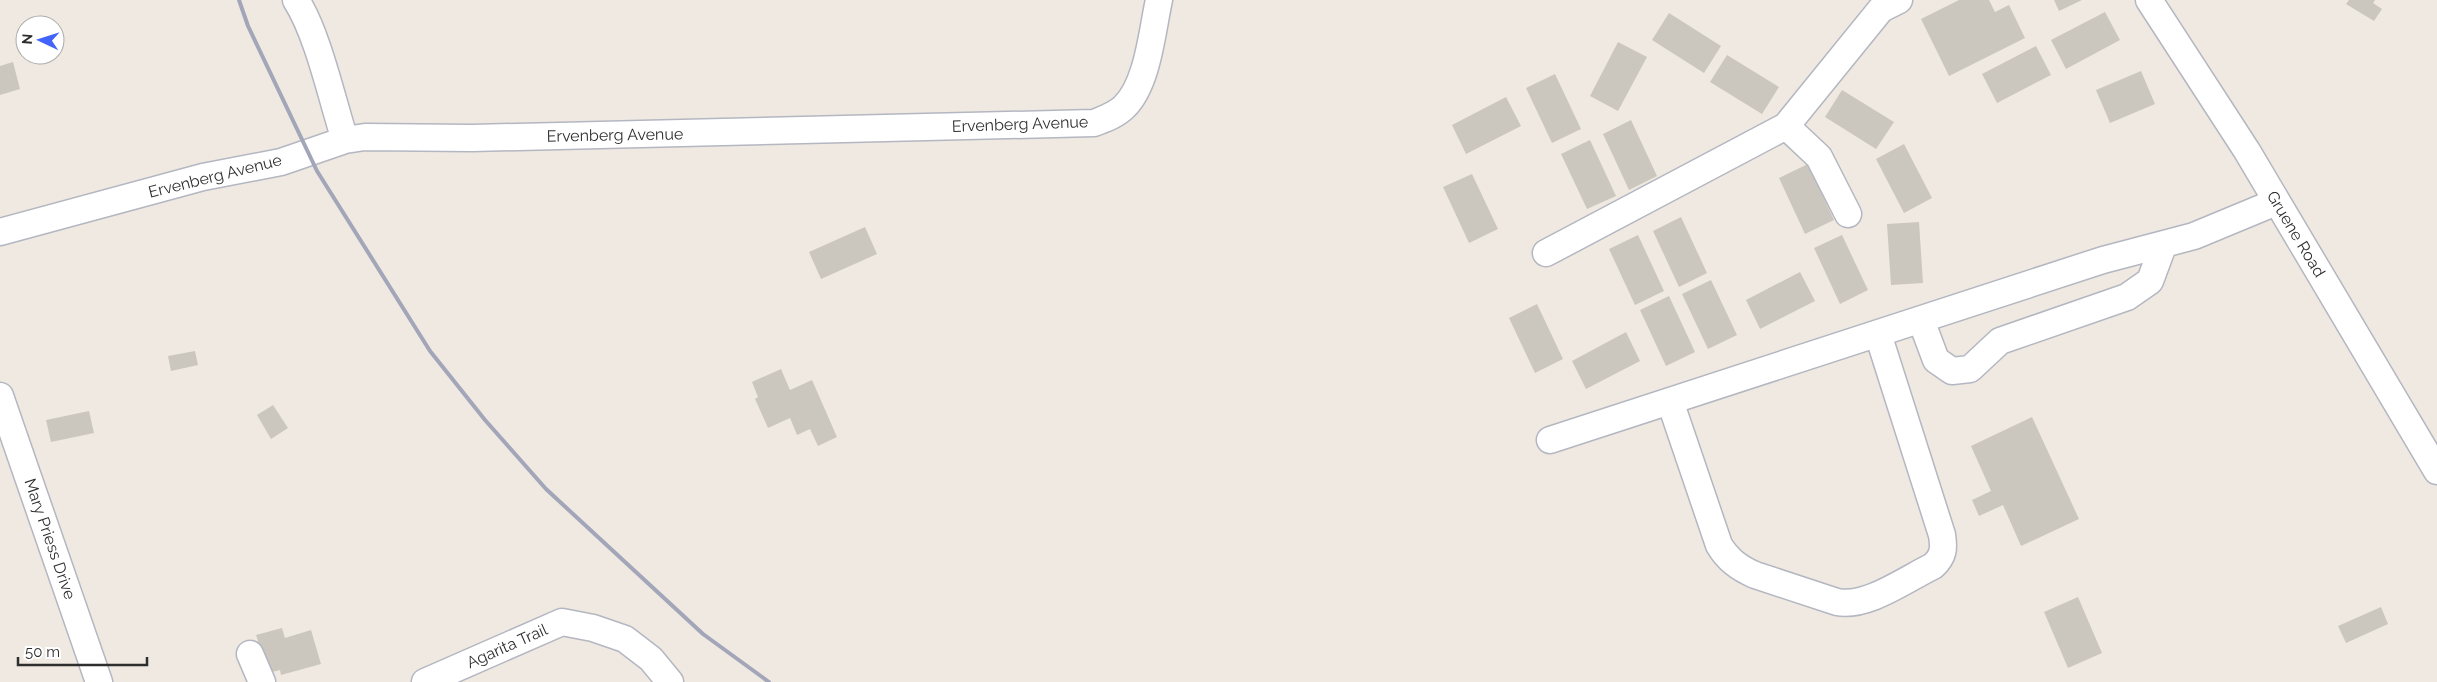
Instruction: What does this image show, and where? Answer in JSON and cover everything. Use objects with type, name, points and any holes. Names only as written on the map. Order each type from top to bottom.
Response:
[{"type":"street","points":[[296,0],[302,10],[319,56],[345,140]]},
{"type":"street","name":"Ervenberg Avenue","points":[[0,232],[203,177],[281,162],[345,140],[393,136],[472,138],[1094,123],[1112,116],[1124,107],[1133,97],[1142,80],[1159,0]]},
{"type":"street","points":[[1546,253],[1786,126],[1881,9],[1899,0]]},
{"type":"street","name":"Gruene Road","points":[[2149,0],[2344,312],[2437,471]]},
{"type":"street","points":[[1786,126],[1819,157],[1848,214]]},
{"type":"street","points":[[1550,440],[2104,260],[2163,246],[2194,236],[2276,202]]},
{"type":"street","points":[[1921,320],[1936,360],[1952,371],[1970,369],[2000,341],[2127,297],[2150,281],[2163,246]]},
{"type":"street","points":[[1670,401],[1719,545],[1725,556],[1742,569],[1755,575],[1837,602],[1847,604],[1864,601],[1933,566],[1940,560],[1944,546],[1878,334]]},
{"type":"street","name":"Mary Priess Drive","points":[[0,396],[99,682]]},
{"type":"street","name":"Agarita Trail","points":[[425,682],[562,622],[593,628],[625,639],[651,659],[670,682]]},
{"type":"street","points":[[250,654],[262,682]]},
{"type":"building","points":[[1959,0],[1989,0],[1995,12],[2009,5],[2025,38],[1949,76],[1921,19]]},
{"type":"building","points":[[2054,0],[2082,0],[2059,11]]},
{"type":"building","points":[[2349,0],[2375,0],[2373,3],[2382,9],[2374,21],[2346,4]]},
{"type":"building","points":[[2105,12],[2120,40],[2066,69],[2051,40]]},
{"type":"building","points":[[1669,13],[1721,46],[1704,73],[1652,40]]},
{"type":"building","points":[[1618,42],[1647,57],[1618,111],[1590,96]]},
{"type":"building","points":[[2036,46],[2051,75],[1997,103],[1982,74]]},
{"type":"building","points":[[1727,55],[1779,87],[1762,114],[1710,82]]},
{"type":"building","points":[[13,62],[20,89],[0,95],[0,66]]},
{"type":"building","points":[[2141,71],[2155,104],[2110,123],[2096,90]]},
{"type":"building","points":[[1555,74],[1581,129],[1552,143],[1526,88]]},
{"type":"building","points":[[1842,90],[1894,122],[1876,149],[1825,117]]},
{"type":"building","points":[[1506,97],[1521,126],[1466,154],[1452,125]]},
{"type":"building","points":[[1631,120],[1657,176],[1629,190],[1603,134]]},
{"type":"building","points":[[1590,140],[1616,196],[1587,209],[1561,154]]},
{"type":"building","points":[[1904,144],[1932,198],[1904,213],[1876,159]]},
{"type":"building","points":[[1808,164],[1834,220],[1805,234],[1779,178]]},
{"type":"building","points":[[1472,174],[1498,229],[1469,243],[1443,187]]},
{"type":"building","points":[[1681,217],[1707,273],[1679,287],[1653,231]]},
{"type":"building","points":[[1919,222],[1923,283],[1891,285],[1887,224]]},
{"type":"building","points":[[865,227],[877,254],[821,279],[809,252]]},
{"type":"building","points":[[1638,235],[1664,291],[1635,305],[1609,249]]},
{"type":"building","points":[[1842,235],[1868,290],[1840,304],[1814,248]]},
{"type":"building","points":[[1800,272],[1815,301],[1760,329],[1746,300]]},
{"type":"building","points":[[1711,280],[1737,335],[1708,349],[1682,294]]},
{"type":"building","points":[[1669,296],[1695,352],[1666,366],[1640,310]]},
{"type":"building","points":[[1537,304],[1563,359],[1535,373],[1509,318]]},
{"type":"building","points":[[1626,332],[1640,361],[1586,389],[1572,361]]},
{"type":"building","points":[[195,351],[198,365],[171,371],[168,356]]},
{"type":"building","points":[[781,369],[790,390],[812,380],[837,437],[818,446],[810,429],[797,435],[790,418],[768,428],[755,399],[758,397],[752,382]]},
{"type":"building","points":[[273,405],[288,428],[271,439],[257,415]]},
{"type":"building","points":[[89,411],[94,433],[51,442],[46,420]]},
{"type":"building","points":[[2032,417],[2079,519],[2021,546],[2003,505],[1979,516],[1972,500],[1991,491],[1971,446]]},
{"type":"building","points":[[2078,597],[2102,653],[2068,668],[2044,612]]},
{"type":"building","points":[[2381,607],[2388,624],[2346,643],[2338,626]]},
{"type":"building","points":[[282,628],[285,638],[311,630],[321,664],[281,675],[280,670],[260,675],[260,647],[256,635]]},
{"type":"railway","points":[[239,0],[248,26],[317,171],[430,351],[485,420],[546,489],[703,634],[769,682]]}]
